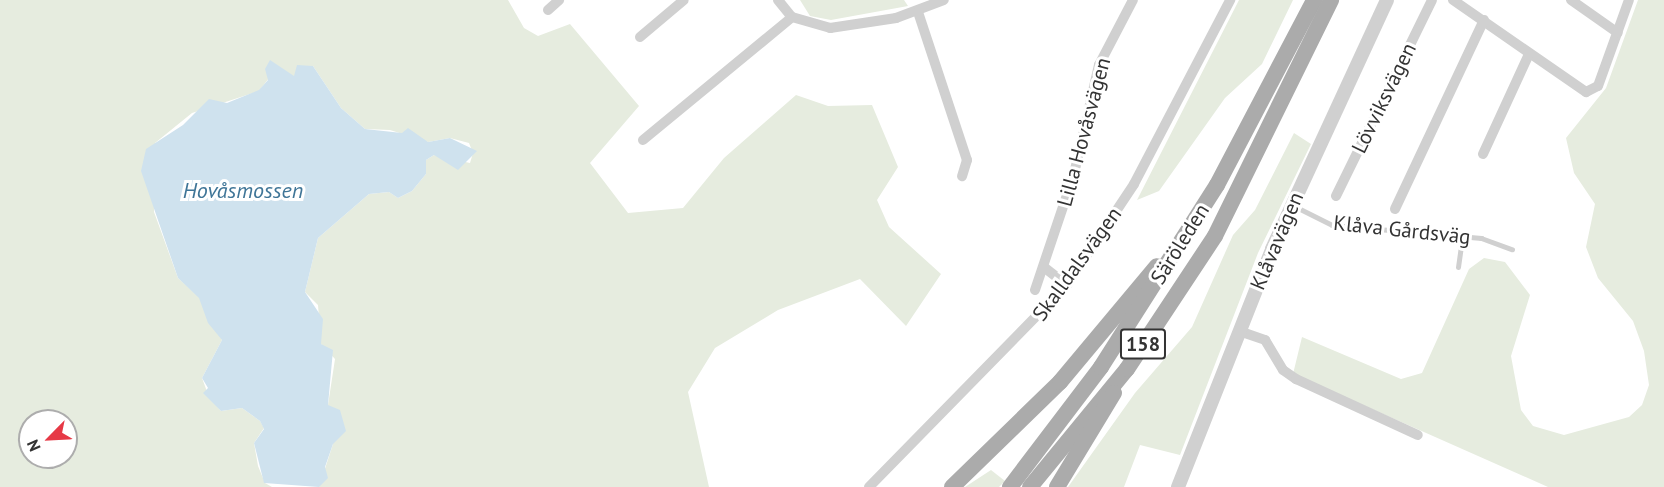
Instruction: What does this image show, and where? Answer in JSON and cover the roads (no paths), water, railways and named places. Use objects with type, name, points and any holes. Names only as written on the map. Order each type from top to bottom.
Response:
[{"type":"main road","name":"Säröleden","points":[[1010,487],[1101,367],[1174,253],[1273,84],[1314,0]]},
{"type":"main road","name":"Säröleden","points":[[1030,487],[1127,369],[1215,236],[1331,0]]},
{"type":"main road","name":"158","points":[[952,487],[1016,429],[1154,268],[1174,253]]},
{"type":"main road","name":"158","points":[[1057,487],[1127,369]]},
{"type":"street","points":[[548,10],[559,0]]},
{"type":"street","points":[[640,37],[684,0]]},
{"type":"street","points":[[778,0],[792,16],[830,28],[918,12],[944,0]]},
{"type":"street","name":"Lilla Hovåsvägen","points":[[1035,290],[1045,268],[1099,65],[1133,0]]},
{"type":"street","name":"Skalldalsvägen","points":[[869,487],[1067,285],[1134,184],[1230,0]]},
{"type":"street","name":"Klåvavägen","points":[[1178,487],[1239,331],[1387,0]]},
{"type":"street","name":"Lövviksvägen","points":[[1335,196],[1432,0]]},
{"type":"street","points":[[1454,0],[1579,91],[1593,90],[1618,33],[1629,0]]},
{"type":"street","points":[[1571,0],[1618,33]]},
{"type":"street","points":[[918,12],[967,160],[962,176]]},
{"type":"street","points":[[643,140],[792,16]]},
{"type":"street","points":[[1395,209],[1484,20]]},
{"type":"street","points":[[1483,154],[1530,54]]},
{"type":"street","points":[[1045,268],[1067,285]]},
{"type":"street","points":[[1239,331],[1264,340],[1283,370],[1296,380],[1418,435]]},
{"type":"lane","name":"Klåva Gårdsväg","points":[[1293,206],[1332,225],[1495,240],[1512,249]]},
{"type":"lane","points":[[1458,267],[1462,237]]},
{"type":"water","name":"Hovåsmossen","points":[[270,60],[294,76],[297,65],[313,66],[341,108],[365,129],[402,133],[408,128],[428,142],[450,138],[477,151],[458,170],[434,155],[426,160],[426,174],[412,191],[398,198],[389,192],[369,194],[318,238],[305,292],[323,319],[321,344],[333,350],[328,405],[340,410],[346,431],[333,444],[325,467],[328,478],[319,487],[264,483],[254,443],[264,429],[260,421],[242,408],[221,411],[203,393],[208,388],[202,378],[222,340],[208,323],[199,298],[178,278],[141,171],[146,149],[183,125],[209,99],[227,103],[259,90],[268,80],[265,69]]}]
